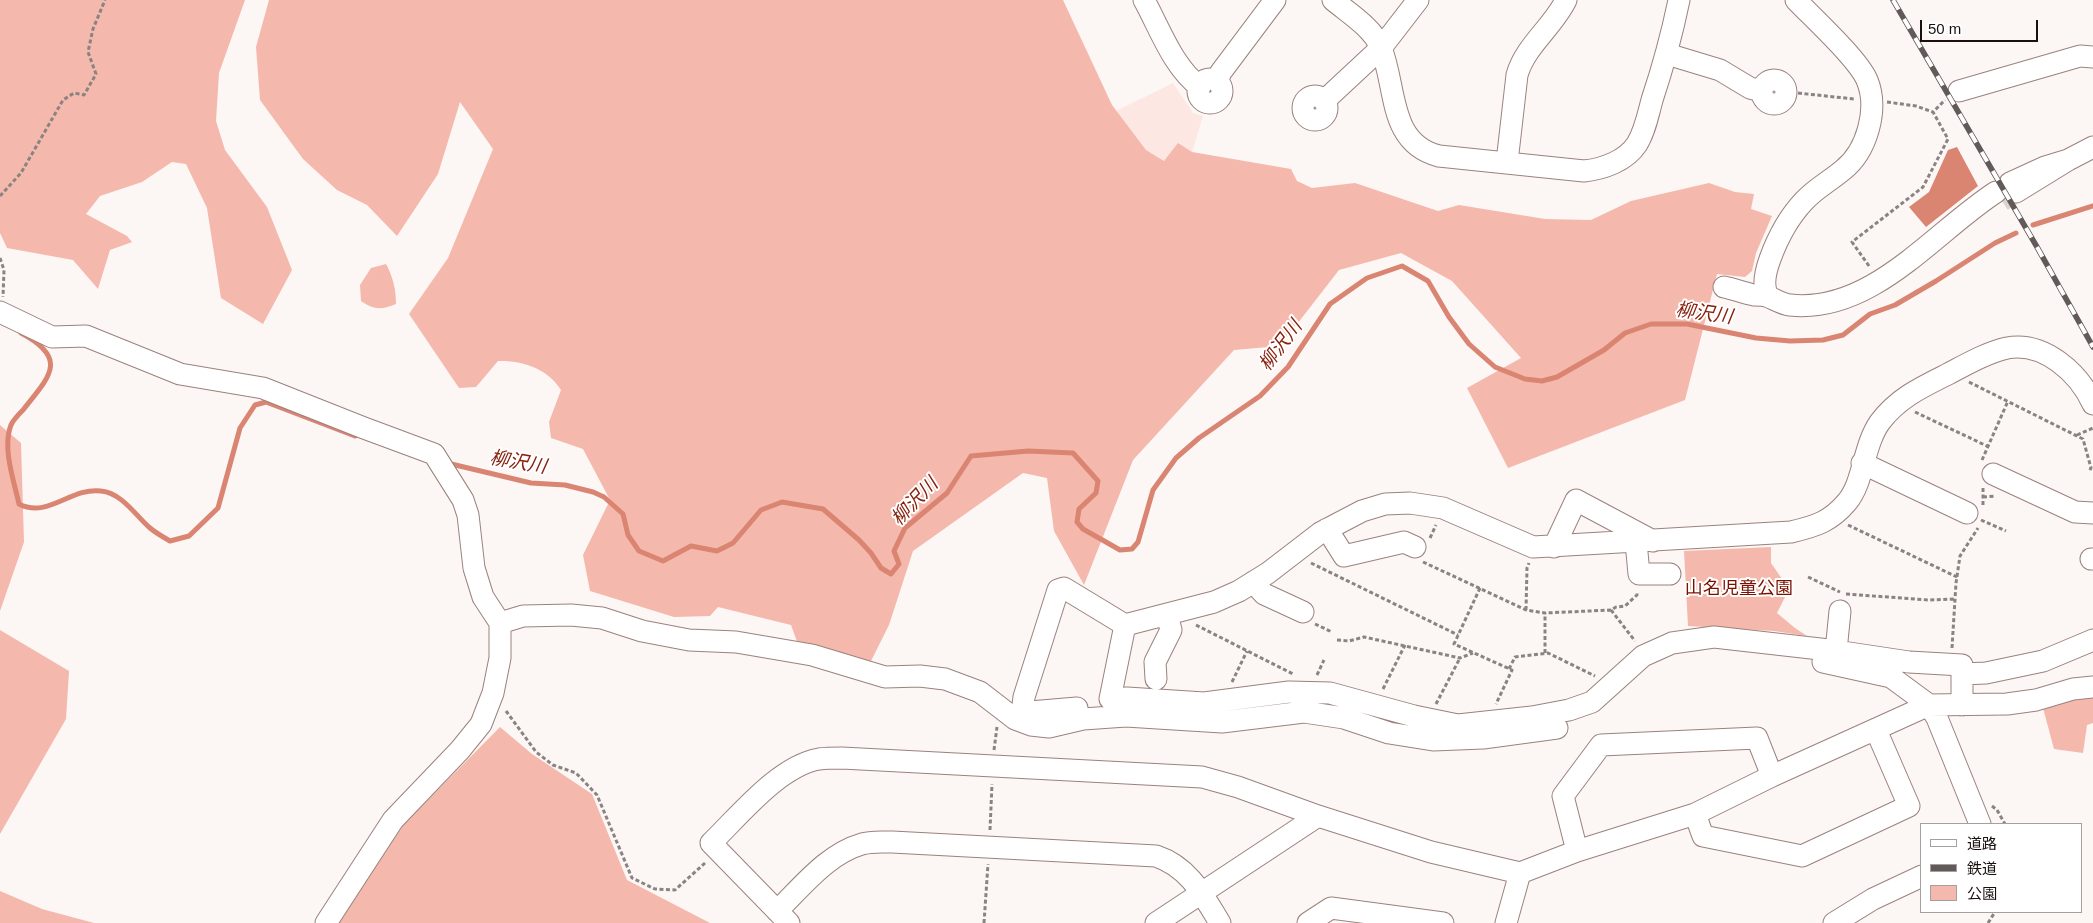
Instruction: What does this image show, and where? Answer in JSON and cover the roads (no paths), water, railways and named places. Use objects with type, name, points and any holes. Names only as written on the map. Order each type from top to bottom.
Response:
[{"type":"street","points":[[1144,0],[1173,54],[1189,79],[1208,84],[1221,72],[1275,0]]},
{"type":"street","points":[[1333,0],[1370,31],[1381,48],[1400,126],[1417,148],[1439,156],[1584,171],[1602,169],[1622,158],[1636,145],[1645,126],[1667,54],[1679,0]]},
{"type":"street","points":[[1324,101],[1381,48],[1418,0]]},
{"type":"street","points":[[1507,162],[1521,64],[1561,11],[1566,0]]},
{"type":"street","points":[[1768,296],[1765,287],[1767,267],[1786,224],[1795,211],[1816,189],[1844,170],[1854,159],[1862,147],[1870,121],[1871,100],[1867,80],[1848,54],[1796,0]]},
{"type":"street","points":[[1667,54],[1720,70],[1750,88],[1762,91]]},
{"type":"street","points":[[1959,91],[2080,56],[2093,57]]},
{"type":"street","points":[[1724,287],[1768,296],[1779,302],[1802,305],[1818,304],[1851,296],[1880,280],[1948,229],[1974,206],[2006,192],[2045,167],[2068,160],[2093,147]]},
{"type":"street","points":[[1,312],[52,338],[86,336],[180,374],[263,388],[440,462],[463,500],[468,515],[477,575],[483,597],[500,624],[500,658],[493,693],[481,724],[460,750],[393,820],[326,923]]},
{"type":"street","points":[[1962,705],[1962,665],[1909,662],[1836,650],[1672,643],[1643,656],[1592,702],[1569,710],[1532,717],[1458,725],[1414,716],[1330,693],[1289,692],[1204,703],[1127,698],[1110,699],[1103,704],[1050,712],[1030,712],[1023,705],[1058,590],[1064,588],[1125,625],[1214,602],[1239,591],[1253,582],[1327,529],[1362,511],[1386,504],[1410,503],[1443,508],[1533,547],[1791,532],[1832,518],[1849,500],[1858,481],[1870,439],[1880,422],[1893,406],[1910,393],[1989,353],[2009,348],[2028,348],[2046,354],[2065,366],[2079,379],[2093,404]]},
{"type":"street","points":[[1862,463],[1974,516]]},
{"type":"street","points":[[1993,474],[2076,512],[2093,513]]},
{"type":"street","points":[[1554,547],[1576,500],[1644,542]]},
{"type":"street","points":[[1327,529],[1344,556],[1404,542],[1421,549]]},
{"type":"street","points":[[1644,542],[1639,574],[1670,574]]},
{"type":"street","points":[[1253,582],[1264,594],[1303,612]]},
{"type":"street","points":[[1836,650],[1840,611]]},
{"type":"street","points":[[1156,679],[1156,662],[1171,630],[1167,614]]},
{"type":"street","points":[[500,624],[523,616],[571,615],[602,618],[642,631],[689,640],[736,642],[812,655],[885,677],[920,676],[945,679],[980,692],[1015,719],[1031,725],[1049,727],[1083,718],[1126,716],[1222,722],[1304,712],[1344,718],[1389,733],[1433,740],[1483,738],[1559,727],[1607,708],[1640,673],[1662,659],[1710,644],[1825,662],[1891,678],[1929,705],[1937,718],[1980,823]]},
{"type":"street","points":[[1110,699],[1125,625]]},
{"type":"street","points":[[1962,674],[1986,673],[2043,661],[2093,640]]},
{"type":"street","points":[[1220,923],[1202,894],[1184,871],[1170,861],[1156,856],[892,842],[863,844],[847,849],[832,858],[783,917],[711,843],[777,779],[799,766],[819,759],[842,758],[1202,776],[1318,816],[1432,852],[1520,873],[1577,851],[1695,814],[1772,776],[1929,705],[2007,704],[2036,700],[2073,690],[2093,687]]},
{"type":"street","points":[[1695,814],[1703,836],[1802,856],[1909,806],[1876,730]]},
{"type":"street","points":[[1577,851],[1563,796],[1601,745],[1758,738],[1772,776]]},
{"type":"street","points":[[1156,923],[1318,816]]},
{"type":"street","points":[[1506,923],[1520,873]]},
{"type":"street","points":[[1834,923],[1873,899],[1920,877]]},
{"type":"street","points":[[1308,923],[1331,908],[1443,923]]},
{"type":"waterway","name":"柳沢川","points":[[2033,225],[2093,206]]},
{"type":"waterway","name":"柳沢川","points":[[447,463],[531,483],[565,485],[593,492],[604,497],[623,514],[628,535],[639,551],[663,561],[691,546],[717,551],[733,543],[761,510],[782,502],[823,509],[859,540],[881,568],[891,574],[899,564],[894,551],[905,528],[947,493],[971,456],[1028,451],[1073,453],[1098,481],[1096,493],[1079,509],[1077,522],[1083,529],[1120,550],[1132,549],[1138,542],[1153,490],[1176,458],[1199,438],[1260,396],[1288,367],[1330,304],[1367,278],[1402,266],[1428,281],[1449,317],[1469,344],[1495,367],[1525,379],[1542,381],[1557,377],[1604,350],[1625,333],[1651,324],[1687,324],[1756,338],[1790,341],[1823,340],[1843,335],[1870,314],[1895,305],[1995,243],[2016,233]]},
{"type":"waterway","name":"柳沢川","points":[[21,333],[46,351],[50,360],[47,378],[13,421],[9,434],[8,454],[19,504],[30,508],[40,508],[80,493],[101,491],[122,500],[150,528],[170,541],[189,536],[218,508],[240,428],[255,405],[266,402],[355,436]]},
{"type":"tunnel","points":[[2002,201],[2016,192]]},
{"type":"railway","points":[[1893,0],[2093,347]]},
{"type":"park label","name":"山名児童公園","points":[[1739,589]]}]
